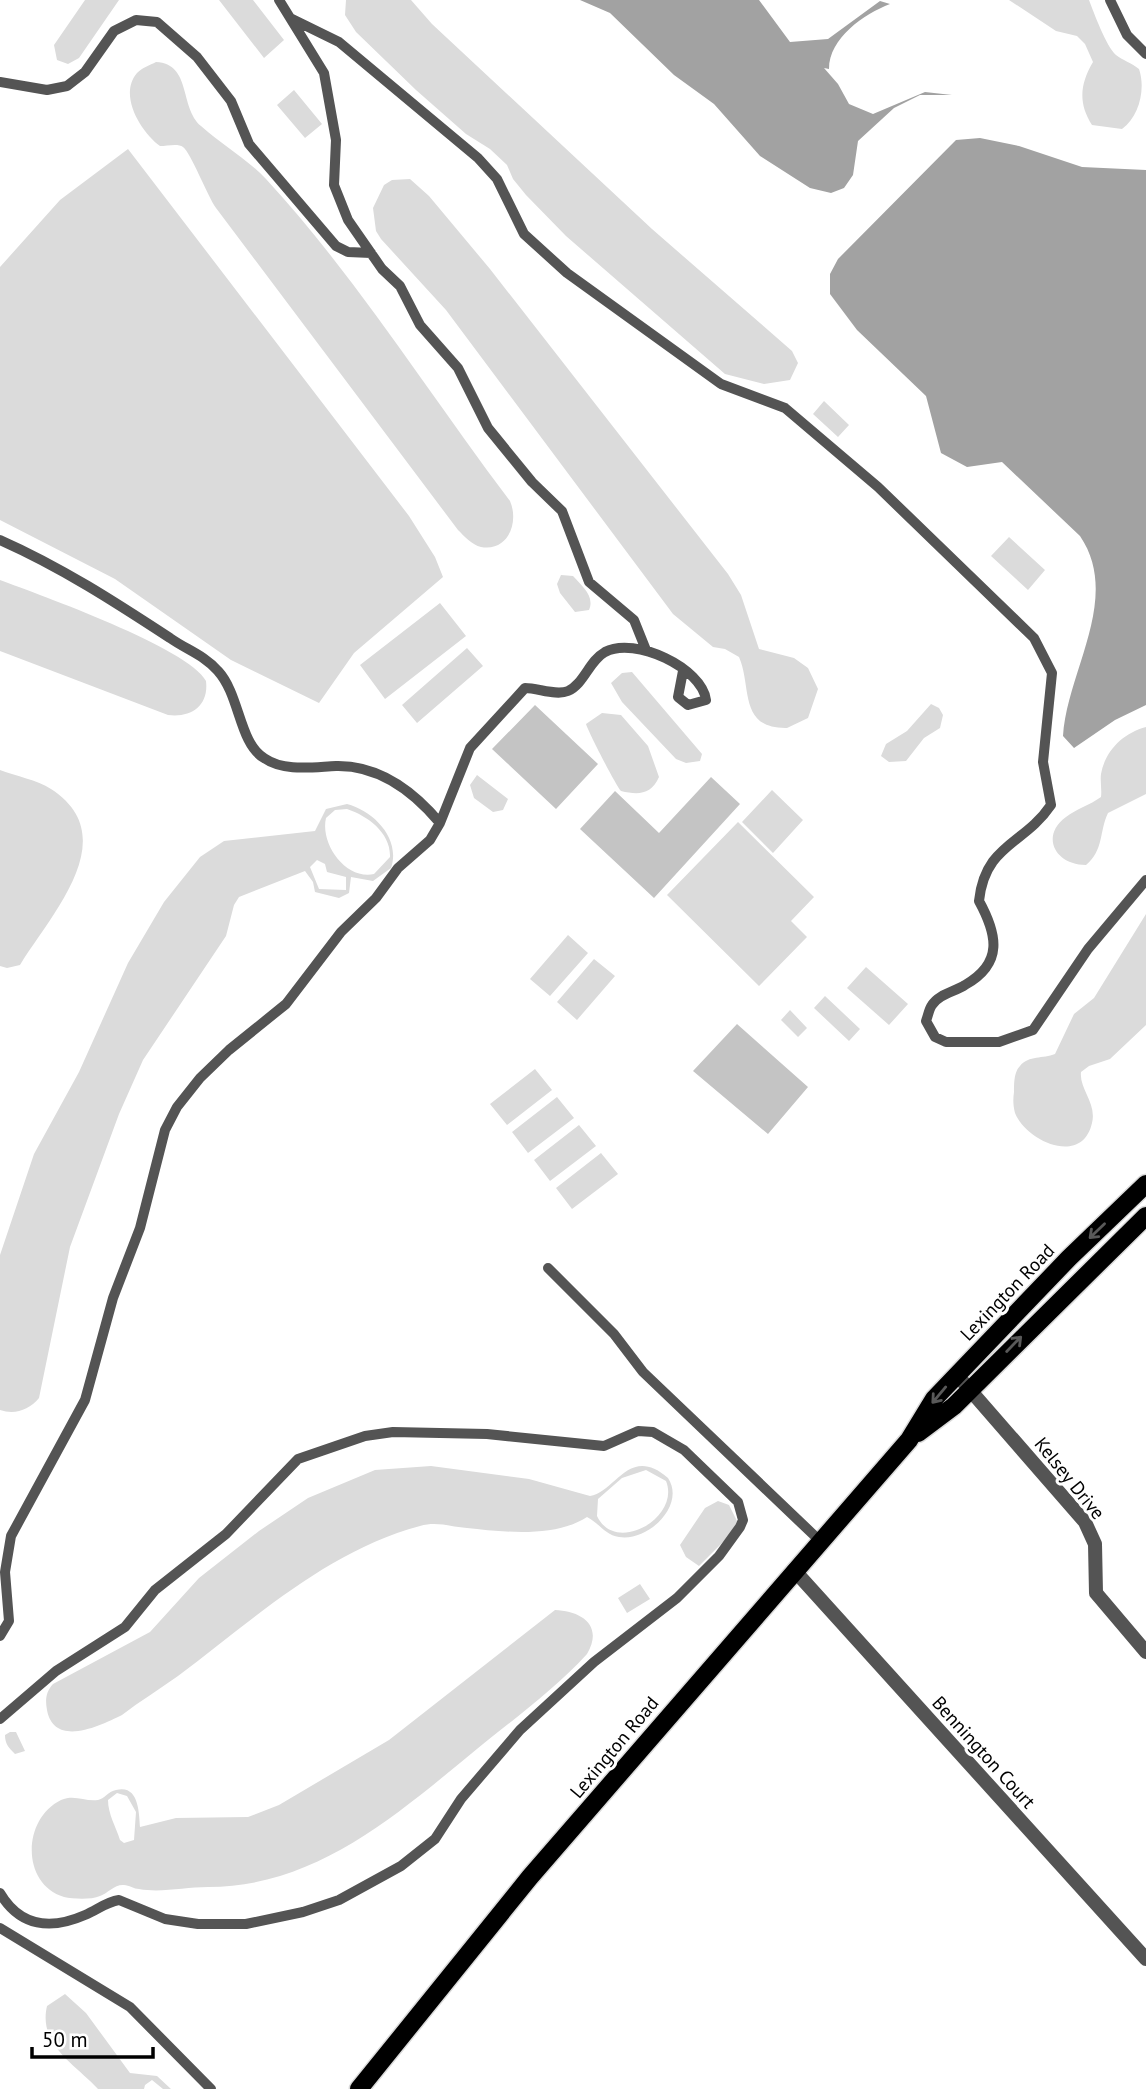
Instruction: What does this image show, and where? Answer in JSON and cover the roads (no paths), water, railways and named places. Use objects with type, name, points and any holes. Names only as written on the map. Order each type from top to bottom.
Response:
[{"type":"main road","name":"Lexington Road","points":[[359,2089],[530,1877],[909,1440],[934,1399],[1146,1184]]},
{"type":"main road","name":"Lexington Road","points":[[909,1440],[954,1406],[1144,1221]]},
{"type":"street","points":[[1126,1203],[1144,1221]]},
{"type":"street","name":"Kelsey Drive","points":[[957,1375],[1085,1522],[1095,1544],[1096,1593],[1146,1652]]},
{"type":"street","name":"Bennington Court","points":[[794,1570],[1146,1959]]},
{"type":"lane","points":[[279,0],[324,73],[336,140],[334,185],[348,220],[370,253],[400,286],[420,325],[458,368],[488,428],[532,482],[562,511],[589,582],[635,620],[646,650]]},
{"type":"lane","points":[[1110,0],[1127,35],[1146,54]]},
{"type":"lane","points":[[290,18],[339,42],[478,158],[497,179],[524,234],[584,287],[721,384],[785,408],[838,451],[1034,638],[1044,653],[1052,673],[1043,762],[1051,805],[1044,815],[1007,846],[986,869],[979,901],[993,927],[995,950],[979,976],[941,996],[932,1005],[926,1021],[935,1037],[946,1041],[999,1042],[1033,1030],[1088,949],[1146,880]]},
{"type":"lane","points":[[0,82],[47,90],[67,86],[85,72],[114,31],[136,20],[157,22],[197,57],[231,101],[249,144],[336,246],[348,252],[370,253]]},
{"type":"lane","points":[[0,541],[85,583],[206,659],[230,687],[252,749],[264,758],[277,765],[351,767],[383,776],[407,790],[440,823]]},
{"type":"lane","points":[[0,1636],[9,1621],[5,1572],[11,1536],[85,1400],[113,1298],[140,1228],[165,1130],[177,1107],[200,1078],[229,1050],[286,1004],[341,932],[376,898],[398,868],[430,840],[440,823],[470,748],[519,692],[525,688],[560,693],[568,691],[604,653],[631,647],[646,650],[683,671]]},
{"type":"lane","points":[[548,1268],[614,1334],[643,1372],[820,1541]]},
{"type":"lane","points":[[0,1719],[70,1660],[125,1627],[155,1590],[221,1539],[298,1459],[365,1436],[393,1432],[476,1433],[604,1446],[638,1431],[653,1432],[691,1456],[728,1489],[741,1511],[743,1520],[736,1536],[719,1556],[677,1598],[594,1662],[520,1730],[461,1799],[435,1839],[417,1856],[360,1890],[303,1912],[270,1920],[225,1925],[165,1919],[120,1900],[75,1919],[42,1925],[17,1914],[8,1907],[0,1893]]},
{"type":"lane","points":[[0,1928],[130,2007],[211,2089]]}]
